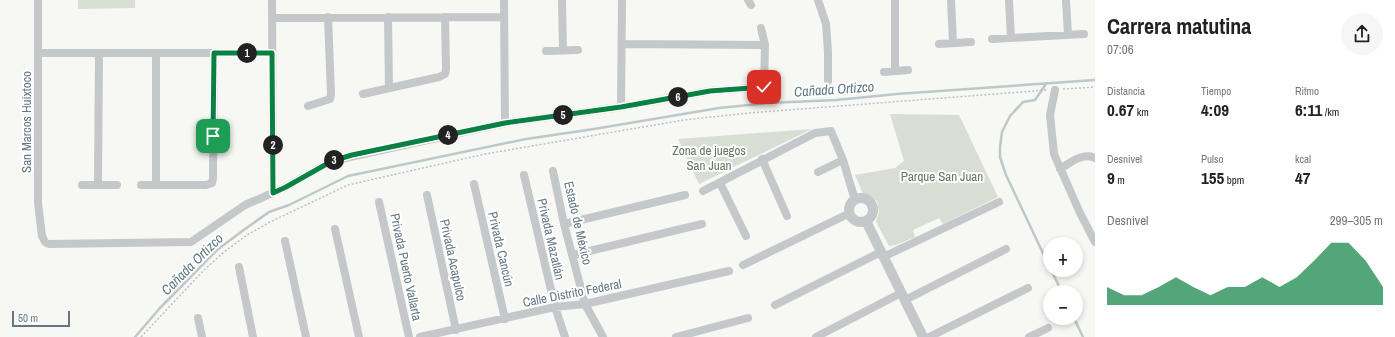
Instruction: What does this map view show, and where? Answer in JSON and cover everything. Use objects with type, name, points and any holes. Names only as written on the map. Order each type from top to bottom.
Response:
[{"type":"street","name":"San Marcos Huixtoco","points":[[38,0],[38,203],[42,236],[45,242],[49,244],[191,242],[245,205],[273,193]]},
{"type":"street","points":[[272,0],[273,193],[332,161],[505,123],[621,107],[710,91],[764,87],[765,44],[761,28]]},
{"type":"street","points":[[504,0],[505,123]]},
{"type":"street","points":[[562,0],[563,50]]},
{"type":"street","points":[[621,107],[622,0]]},
{"type":"street","points":[[818,0],[826,24],[828,81]]},
{"type":"street","points":[[890,0],[895,11]]},
{"type":"street","points":[[895,0],[895,71]]},
{"type":"street","points":[[951,0],[953,43]]},
{"type":"street","points":[[1009,0],[1011,38]]},
{"type":"street","points":[[1066,0],[1068,35]]},
{"type":"street","points":[[308,106],[330,99],[328,17]]},
{"type":"street","points":[[388,17],[389,88]]},
{"type":"street","points":[[363,94],[439,77],[444,74],[446,70],[445,17]]},
{"type":"street","points":[[272,18],[504,17]]},
{"type":"street","points":[[992,39],[1084,34]]},
{"type":"street","points":[[939,44],[970,42]]},
{"type":"street","points":[[622,44],[765,44]]},
{"type":"street","points":[[546,51],[578,50]]},
{"type":"street","points":[[38,53],[272,53]]},
{"type":"street","points":[[98,184],[99,53]]},
{"type":"street","points":[[156,53],[156,184]]},
{"type":"street","points":[[140,185],[206,185],[212,183],[214,53]]},
{"type":"street","points":[[884,72],[908,70]]},
{"type":"street","points":[[1055,90],[1050,115],[1054,154],[1080,213],[1095,242]]},
{"type":"street","points":[[703,191],[814,133],[831,131],[843,160],[855,200]]},
{"type":"street","points":[[1060,169],[1082,157],[1095,158]]},
{"type":"street","points":[[762,160],[787,216]]},
{"type":"street","points":[[818,172],[843,160]]},
{"type":"street","name":"Estado de México","points":[[553,171],[564,224],[585,304],[603,337]]},
{"type":"street","name":"Privada Mazatlán","points":[[524,175],[555,308],[565,337]]},
{"type":"street","points":[[720,183],[746,236]]},
{"type":"street","points":[[82,185],[117,184]]},
{"type":"street","name":"Privada Cancún","points":[[474,184],[505,319]]},
{"type":"street","name":"Privada Acapulco","points":[[427,195],[456,330]]},
{"type":"street","points":[[564,224],[685,195]]},
{"type":"street","points":[[863,198],[872,205],[873,213],[866,221],[859,222],[850,214],[850,206],[855,200],[863,198]]},
{"type":"street","name":"Privada Puerto Vallarta","points":[[380,202],[409,337]]},
{"type":"street","points":[[775,305],[882,254],[999,202]]},
{"type":"street","points":[[742,265],[850,214]]},
{"type":"street","points":[[866,221],[924,337],[1028,288]]},
{"type":"street","points":[[573,255],[702,224]]},
{"type":"street","points":[[335,229],[358,337]]},
{"type":"street","points":[[286,241],[306,337]]},
{"type":"street","points":[[816,337],[1006,249]]},
{"type":"street","points":[[239,267],[253,337]]},
{"type":"street","name":"Calle Distrito Federal","points":[[420,337],[555,308],[585,304],[729,271]]},
{"type":"street","points":[[198,318],[202,337]]},
{"type":"street","points":[[676,337],[748,318]]},
{"type":"street","points":[[1029,337],[1048,328]]},
{"type":"path","points":[[141,337],[203,271],[224,252],[247,235],[270,222],[348,185],[485,154],[684,120],[749,113],[1095,87]]},
{"type":"green space","points":[[78,0],[135,0],[135,8],[78,9]]},
{"type":"green space","name":"Parque San Juan","points":[[890,114],[959,115],[998,197],[943,224],[939,218],[913,230],[915,237],[896,245],[889,246],[876,222],[879,212],[877,201],[863,194],[855,175],[895,168],[904,161]]},
{"type":"green space","name":"Zona de juegos San Juan","points":[[812,129],[699,184],[678,139]]},
{"type":"waterway","name":"Cañada Ortizco","points":[[135,337],[160,308],[217,250],[269,212],[289,205],[348,176],[526,139],[719,108],[768,103],[836,100],[897,94],[1095,80]]},
{"type":"waterway","points":[[1043,253],[1006,175],[1000,157],[1000,147],[1002,132],[1010,116],[1023,102],[1035,100],[1046,84]]},
{"type":"waterway","points":[[1054,277],[1058,285]]},
{"type":"waterway","points":[[1077,325],[1083,337]]},
{"type":"route","points":[[213,136],[214,53],[272,53],[273,193],[332,161],[352,155],[505,123],[621,107],[710,91],[764,87]]}]
